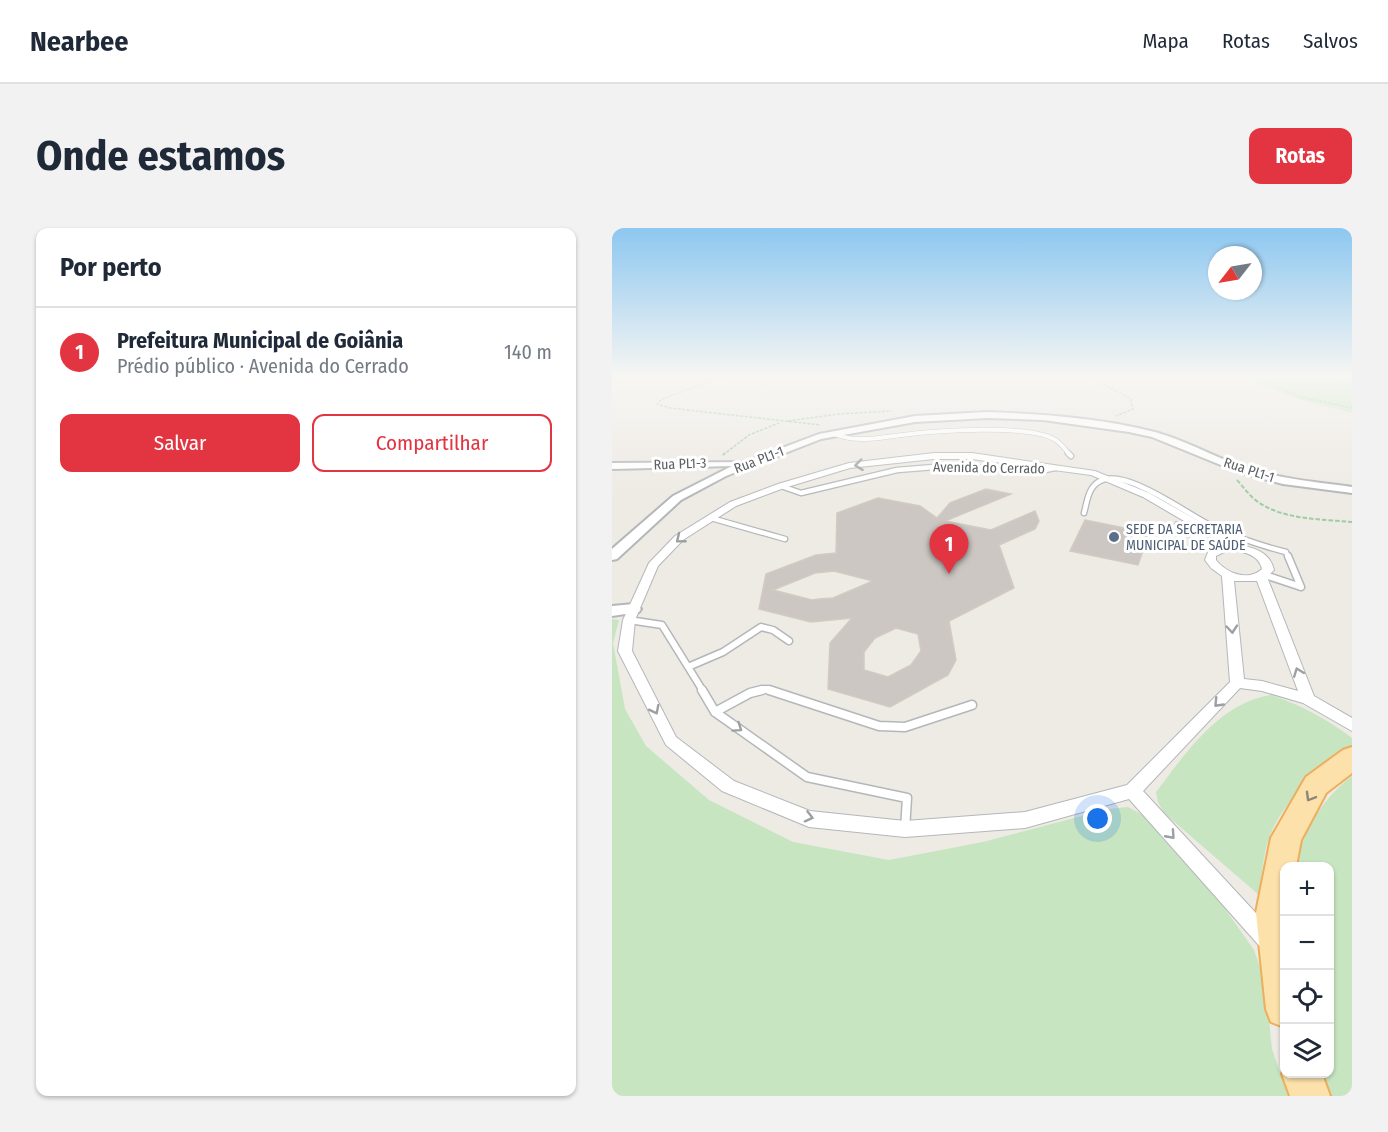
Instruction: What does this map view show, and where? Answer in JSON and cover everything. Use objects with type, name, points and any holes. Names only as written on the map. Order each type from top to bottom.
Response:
[{"type":"main road","points":[[1280,976],[1272,913],[1286,838],[1317,785],[1352,758]]},
{"type":"main road","points":[[1303,1078],[1310,1096]]},
{"type":"street","name":"Rua PL1-1","points":[[612,556],[677,498],[722,474],[834,434],[915,419],[960,417]]},
{"type":"street","name":"Rua PL1-1","points":[[1029,417],[1155,435],[1242,470],[1283,481],[1352,490]]},
{"type":"street","name":"Avenida do Cerrado","points":[[1132,791],[1024,820],[905,829],[809,819],[728,786],[671,741],[625,651],[631,615],[653,565],[679,538],[733,504],[781,486],[849,466],[934,456],[972,456],[1058,467],[1108,480],[1138,498],[1264,559],[1268,565],[1263,576]]},
{"type":"street","name":"Rua PL1-3","points":[[612,466],[748,464]]},
{"type":"street","name":"Avenida do Cerrado","points":[[1195,525],[1214,551]]},
{"type":"street","points":[[1238,548],[1228,547],[1214,551],[1210,560],[1220,571],[1228,575],[1246,579],[1263,576],[1308,699]]},
{"type":"street","points":[[1228,575],[1237,683],[1132,791],[1277,951]]},
{"type":"street","points":[[612,611],[631,615]]},
{"type":"street","points":[[1237,683],[1262,686],[1308,699],[1352,725]]},
{"type":"lane","points":[[834,434],[858,441],[971,430],[1026,432],[1056,440],[1071,456]]},
{"type":"lane","points":[[1084,513],[1085,496],[1094,485],[1108,480]]},
{"type":"lane","points":[[711,518],[785,539]]},
{"type":"lane","points":[[1195,525],[1286,552],[1301,587],[1263,576]]},
{"type":"lane","points":[[631,615],[662,625],[716,712],[807,777],[907,798],[905,829]]},
{"type":"lane","points":[[688,667],[723,652],[761,627],[773,630],[789,641]]},
{"type":"lane","points":[[716,712],[750,693],[766,689],[879,726],[905,727],[972,705]]},
{"type":"green space","points":[[612,619],[619,620],[613,643],[625,709],[646,746],[709,800],[793,842],[889,860],[983,842],[1109,809],[1128,807],[1150,819],[1161,837],[1218,899],[1254,950],[1265,982],[1272,1049],[1288,1096],[612,1096]]},
{"type":"green space","points":[[1271,695],[1303,708],[1333,725],[1352,738],[1352,748],[1327,765],[1284,809],[1270,835],[1259,895],[1164,813],[1156,792],[1192,746],[1220,719],[1235,708],[1252,700]]},
{"type":"green space","points":[[1352,776],[1352,1096],[1324,1096],[1318,1078],[1334,1078],[1334,862],[1296,862],[1309,828],[1323,805]]},
{"type":"building","points":[[986,489],[1011,494],[945,521],[991,530],[1035,511],[1039,521],[1035,529],[999,545],[1014,588],[949,621],[956,660],[948,675],[890,707],[828,689],[830,643],[852,618],[811,622],[759,609],[766,574],[816,555],[836,553],[837,513],[878,498],[920,506],[937,518],[950,503]],"holes":[[[834,571],[873,581],[833,598],[812,600],[773,590],[815,573]],[[896,628],[918,634],[921,651],[911,665],[888,677],[864,670],[864,652],[875,638]]]},
{"type":"building","points":[[1085,520],[1149,533],[1138,565],[1070,551]]},
{"type":"place","name":"SEDE DA SECRETARIA MUNICIPAL DE SAÚDE","points":[[1114,537]]},
{"type":"place","name":"Prefeitura Municipal de Goiânia","points":[[949,574]]}]
